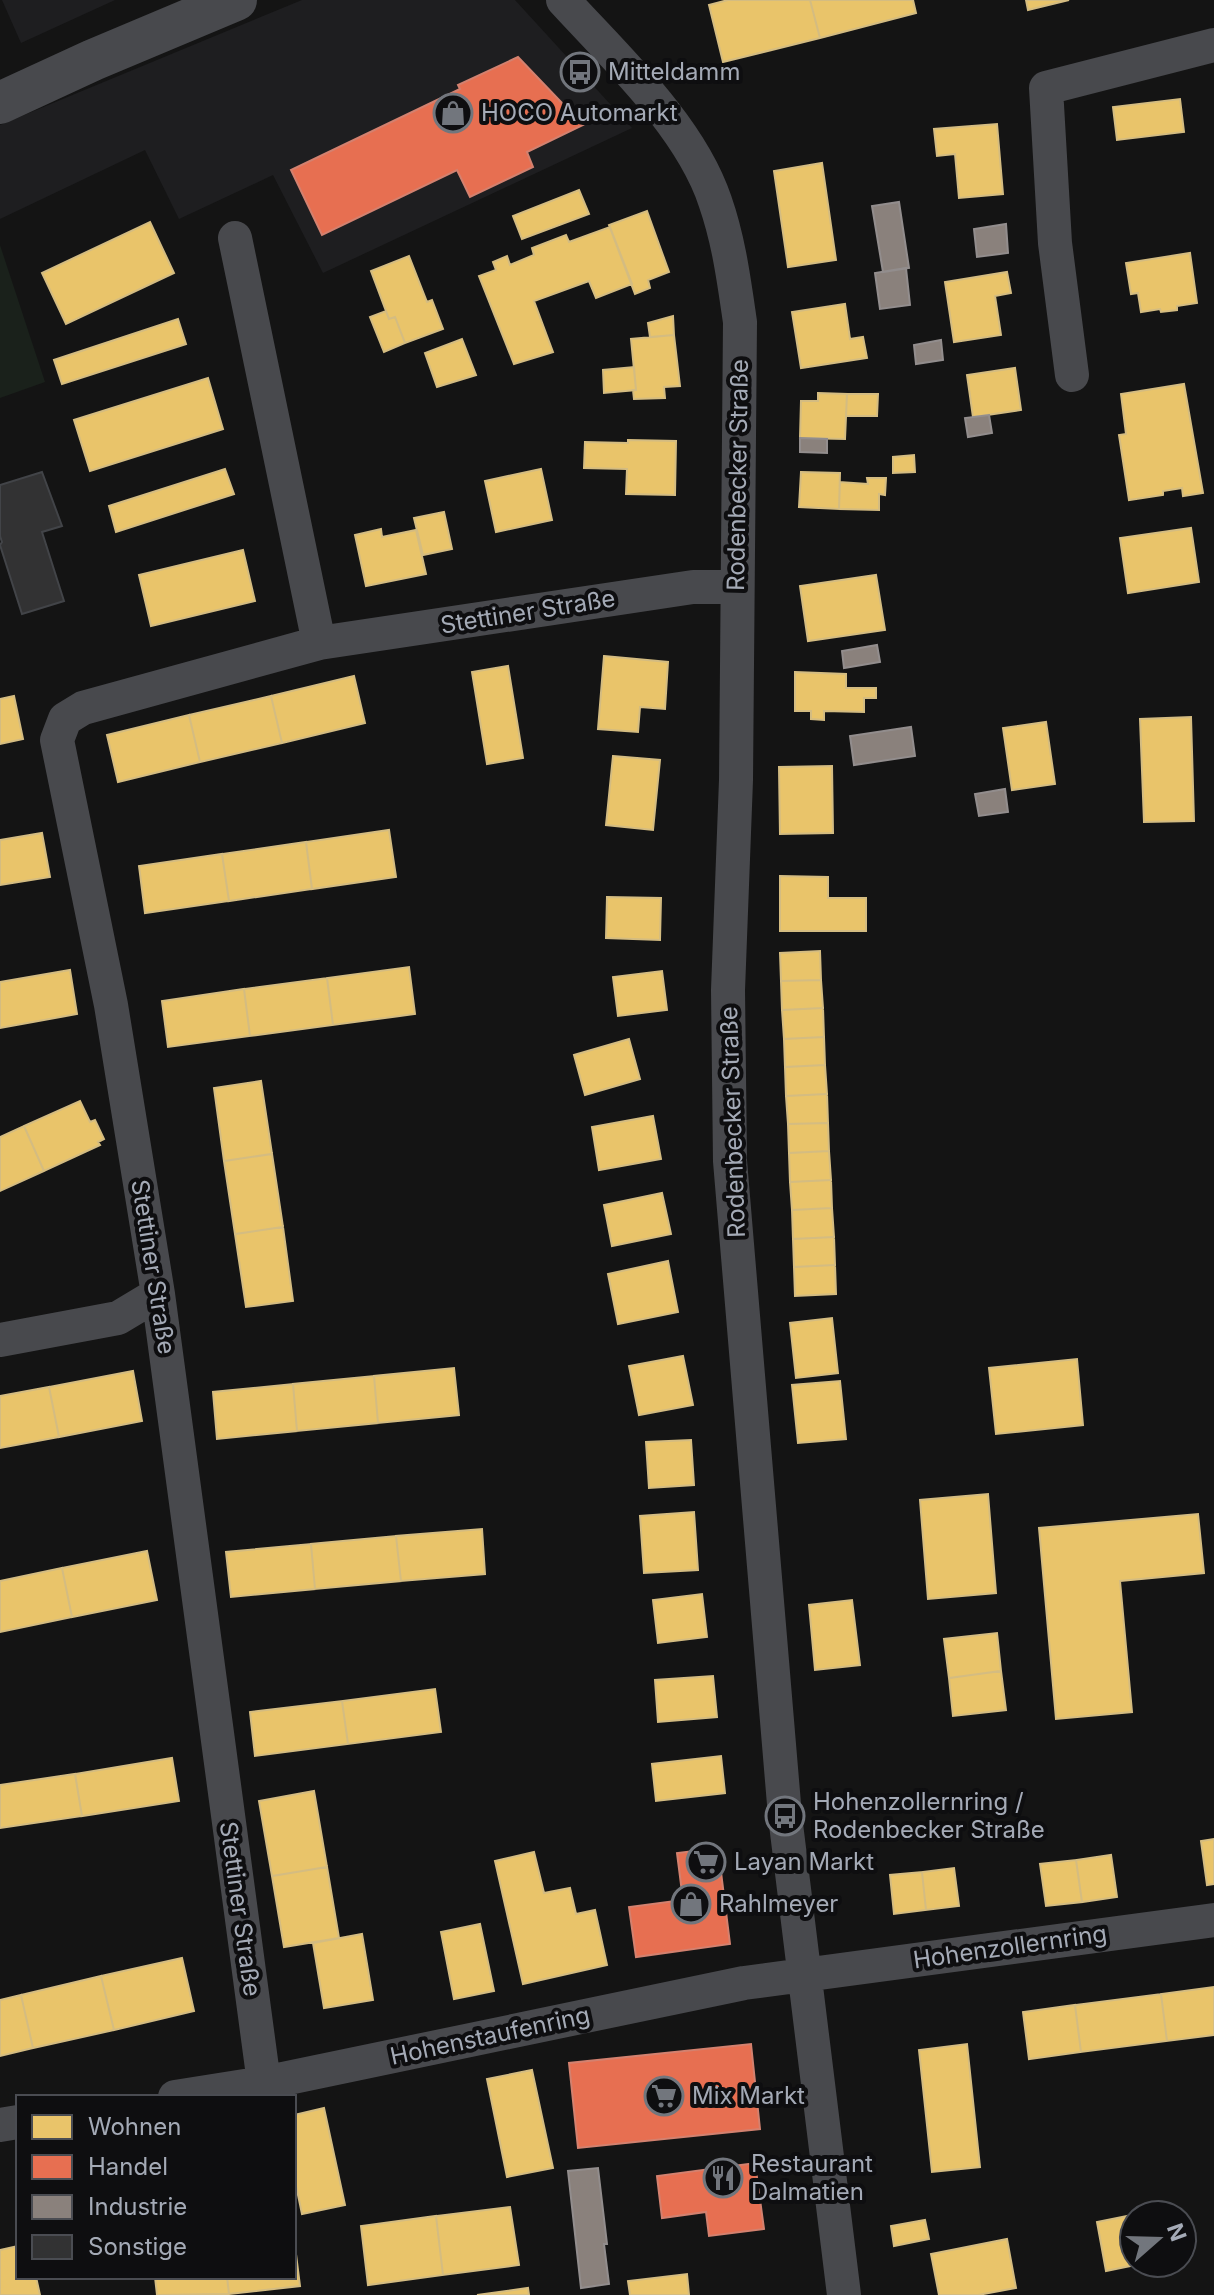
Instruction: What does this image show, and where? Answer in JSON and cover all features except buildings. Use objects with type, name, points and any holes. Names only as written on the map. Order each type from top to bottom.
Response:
[{"type":"street","points":[[0,103],[236,0]]},
{"type":"street","name":"Rodenbecker Straße","points":[[563,0],[652,98],[696,158],[715,199],[732,259],[740,322],[736,780],[728,990],[730,1161],[785,1816],[844,2295]]},
{"type":"street","points":[[1072,375],[1055,243],[1046,88],[1214,45]]},
{"type":"street","points":[[235,238],[319,643]]},
{"type":"street","name":"Stettiner Straße","points":[[264,2083],[158,1294],[111,1005],[57,740],[65,719],[83,708],[319,643],[693,587],[737,587]]},
{"type":"street","points":[[0,1340],[118,1318],[158,1294]]},
{"type":"street","name":"Hohenzollernring","points":[[805,1974],[1214,1920]]},
{"type":"street","name":"Hohenstaufenring","points":[[188,2095],[264,2083],[744,1983],[805,1974]]},
{"type":"shaded area","points":[[2,0],[115,0],[21,43]]},
{"type":"shaded area","points":[[302,0],[515,0],[632,128],[323,273],[273,175],[179,219],[145,150],[0,219],[0,125]]},
{"type":"shaded area","points":[[0,245],[45,382],[0,398]]},
{"type":"place","name":"Mitteldamm","points":[[580,72]]},
{"type":"place","name":"HOCO Automarkt","points":[[453,113]]},
{"type":"place","name":"Hohenzollernring / Rodenbecker Straße","points":[[785,1816]]},
{"type":"place","name":"Layan Markt","points":[[706,1862]]},
{"type":"place","name":"Rahlmeyer","points":[[691,1904]]},
{"type":"place","name":"Mix Markt","points":[[664,2096]]},
{"type":"place","name":"Restaurant Dalmatien","points":[[723,2178]]}]
